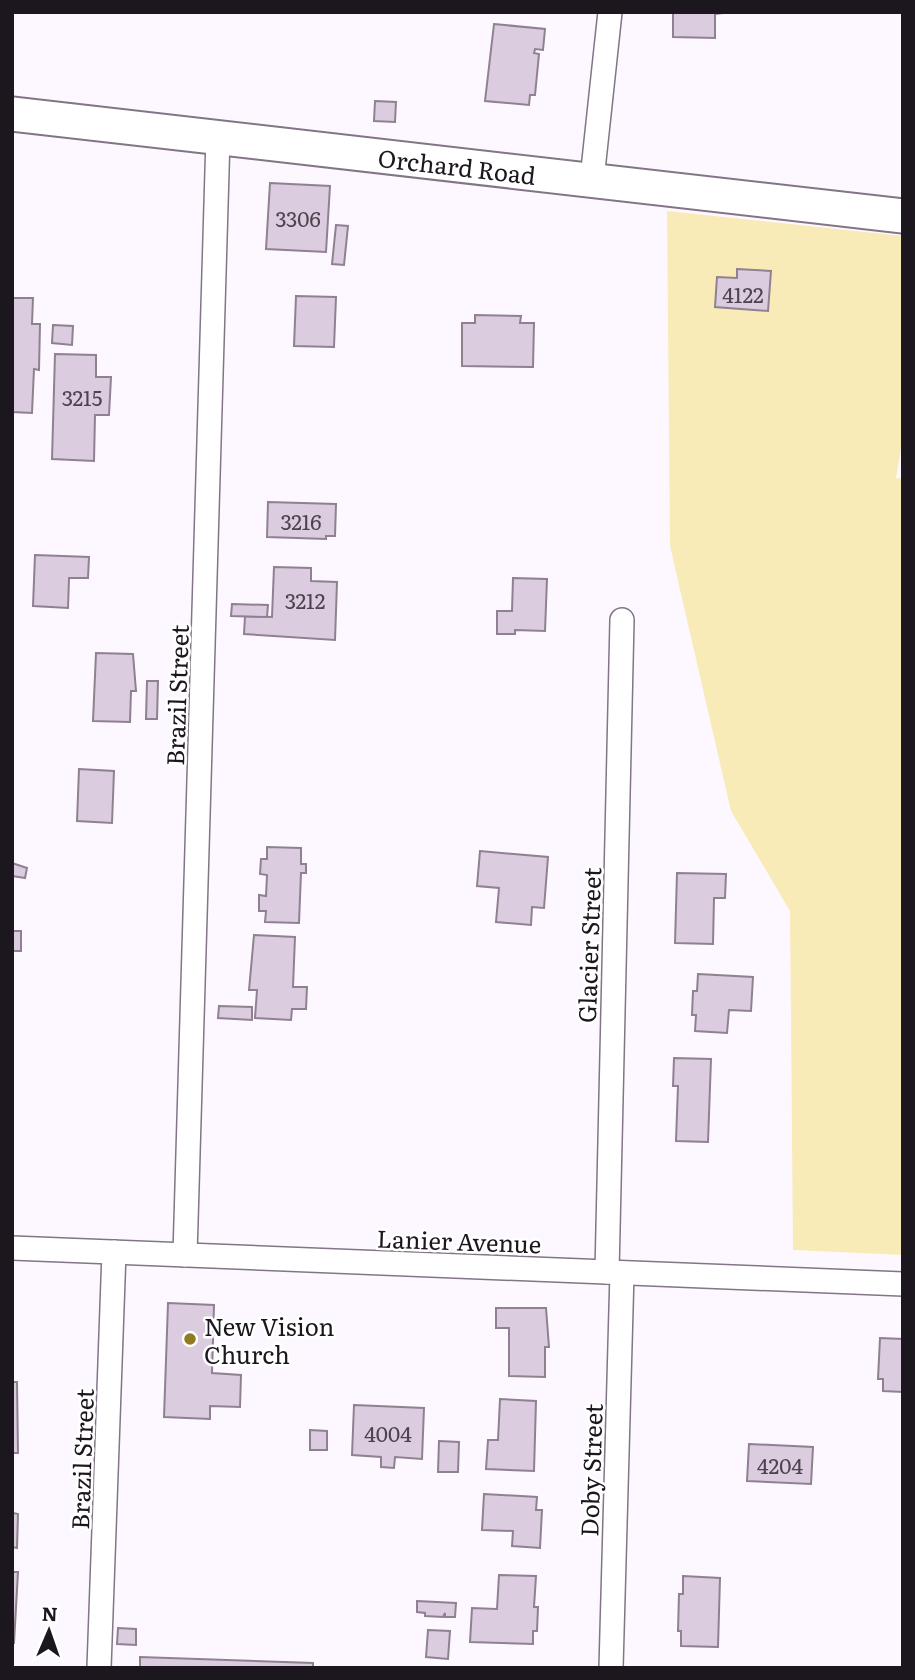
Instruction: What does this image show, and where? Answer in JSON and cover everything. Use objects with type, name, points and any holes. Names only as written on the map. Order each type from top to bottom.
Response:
[{"type":"main road","name":"Orchard Road","points":[[12,114],[903,216]]},
{"type":"street","points":[[592,180],[610,12]]},
{"type":"street","name":"Brazil Street","points":[[185,1255],[218,137]]},
{"type":"street","name":"Glacier Street","points":[[615,1273],[622,620]]},
{"type":"street","name":"Lanier Avenue","points":[[12,1248],[903,1284]]},
{"type":"street","name":"Brazil Street","points":[[99,1668],[114,1252]]},
{"type":"street","name":"Doby Street","points":[[611,1668],[615,1273]]},
{"type":"shaded area","points":[[667,211],[903,236],[903,437],[896,478],[903,479],[903,1255],[793,1250],[790,911],[731,811],[670,546]]},
{"type":"building","points":[[673,12],[731,12],[715,14],[715,38],[673,37]]},
{"type":"building","points":[[494,24],[545,29],[543,50],[535,49],[534,53],[539,54],[535,95],[530,95],[529,105],[485,101]]},
{"type":"building","points":[[375,101],[396,102],[395,122],[374,121]]},
{"type":"building","points":[[270,183],[330,186],[326,252],[266,249]]},
{"type":"building","points":[[336,225],[348,226],[344,265],[332,264]]},
{"type":"building","points":[[737,269],[771,271],[768,311],[715,307],[717,277],[737,278]]},
{"type":"building","points":[[296,296],[336,297],[334,347],[294,346]]},
{"type":"building","points":[[12,298],[33,298],[32,324],[40,324],[39,370],[34,369],[32,413],[12,412]]},
{"type":"building","points":[[475,315],[521,316],[520,323],[534,323],[533,367],[462,366],[462,323],[475,323]]},
{"type":"building","points":[[53,325],[73,326],[72,345],[52,343]]},
{"type":"building","points":[[55,354],[96,355],[96,377],[111,377],[109,415],[95,415],[94,461],[52,459]]},
{"type":"building","points":[[268,502],[336,504],[335,536],[326,536],[326,539],[267,537]]},
{"type":"building","points":[[35,555],[89,557],[88,578],[69,578],[68,608],[33,606]]},
{"type":"building","points":[[274,567],[311,568],[311,581],[337,582],[335,640],[244,634],[245,616],[272,617]]},
{"type":"building","points":[[513,578],[547,579],[545,631],[515,630],[515,634],[497,634],[497,611],[512,611]]},
{"type":"building","points":[[232,604],[268,605],[267,617],[231,616]]},
{"type":"building","points":[[96,653],[133,654],[136,691],[131,691],[130,722],[93,721]]},
{"type":"building","points":[[147,681],[158,681],[157,719],[146,719]]},
{"type":"building","points":[[79,769],[114,771],[112,823],[77,821]]},
{"type":"building","points":[[267,847],[301,848],[301,864],[306,864],[306,873],[301,873],[299,923],[265,922],[266,911],[259,911],[259,895],[266,896],[267,875],[260,874],[261,859],[267,859]]},
{"type":"building","points":[[480,851],[548,857],[544,908],[532,907],[531,925],[496,922],[499,888],[477,886]]},
{"type":"building","points":[[12,863],[27,868],[25,878],[12,876]]},
{"type":"building","points":[[677,873],[726,874],[725,898],[714,898],[713,944],[675,943]]},
{"type":"building","points":[[12,931],[21,931],[21,951],[12,951]]},
{"type":"building","points":[[254,935],[295,937],[293,987],[307,987],[306,1009],[292,1009],[291,1020],[255,1018],[257,990],[249,990]]},
{"type":"building","points":[[698,974],[753,977],[751,1011],[729,1010],[727,1033],[695,1031],[696,1015],[692,1015],[693,991],[697,991]]},
{"type":"building","points":[[219,1006],[252,1007],[252,1020],[218,1018]]},
{"type":"building","points":[[674,1058],[711,1059],[708,1142],[676,1141],[678,1086],[673,1086]]},
{"type":"building","name":"New Vision Church","points":[[168,1303],[214,1305],[212,1373],[241,1375],[240,1407],[210,1406],[210,1419],[164,1417]]},
{"type":"building","points":[[496,1308],[546,1308],[549,1347],[545,1347],[545,1377],[509,1376],[509,1328],[496,1328]]},
{"type":"building","points":[[880,1338],[903,1339],[903,1392],[883,1391],[883,1379],[878,1379]]},
{"type":"building","points":[[12,1382],[17,1382],[18,1453],[12,1453]]},
{"type":"building","points":[[500,1399],[536,1401],[534,1471],[486,1469],[488,1440],[498,1440]]},
{"type":"building","points":[[354,1405],[424,1408],[422,1459],[395,1457],[394,1468],[381,1467],[381,1457],[352,1455]]},
{"type":"building","points":[[310,1430],[327,1431],[327,1450],[310,1450]]},
{"type":"building","points":[[439,1441],[459,1442],[458,1472],[438,1472]]},
{"type":"building","points":[[749,1444],[813,1447],[811,1484],[747,1481]]},
{"type":"building","points":[[12,1476],[13,1513],[18,1514],[17,1548],[12,1547]]},
{"type":"building","points":[[484,1494],[537,1497],[536,1510],[542,1510],[540,1548],[512,1546],[513,1531],[482,1530]]},
{"type":"building","points":[[12,1572],[18,1572],[14,1643],[12,1643]]},
{"type":"building","points":[[499,1575],[536,1576],[534,1607],[538,1607],[537,1631],[533,1631],[533,1644],[470,1642],[472,1608],[497,1609]]},
{"type":"building","points":[[683,1576],[720,1578],[718,1647],[681,1646],[681,1631],[678,1631],[679,1594],[683,1594]]},
{"type":"building","points":[[417,1601],[456,1603],[455,1617],[445,1617],[445,1613],[443,1617],[425,1616],[425,1613],[417,1612]]},
{"type":"building","points":[[118,1628],[136,1629],[136,1645],[117,1644]]},
{"type":"building","points":[[428,1630],[450,1631],[448,1659],[426,1657]]},
{"type":"building","points":[[140,1657],[313,1663],[313,1668],[140,1668]]},
{"type":"place","name":"New Vision Church","points":[[190,1339]]}]
